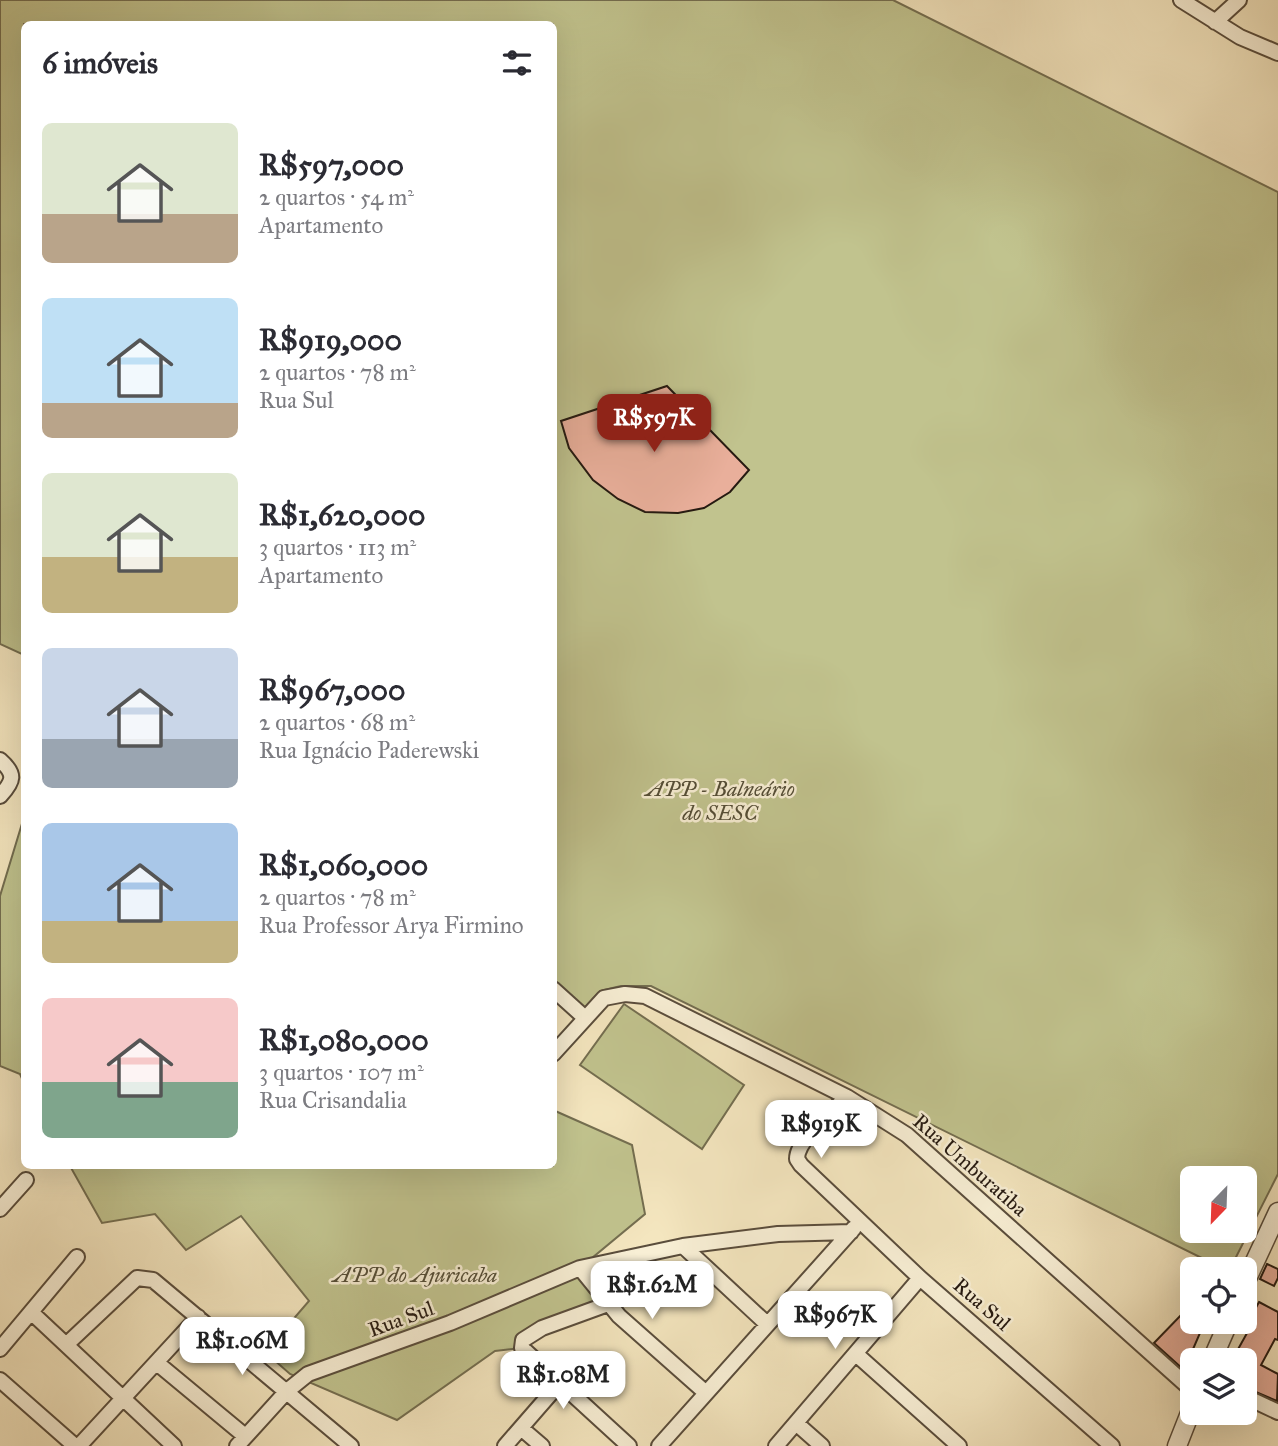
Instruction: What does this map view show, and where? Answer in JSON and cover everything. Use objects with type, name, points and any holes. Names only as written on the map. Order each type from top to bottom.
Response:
[{"type":"street","points":[[1181,0],[1215,22],[1278,53]]},
{"type":"street","points":[[1215,22],[1239,0]]},
{"type":"street","points":[[0,796],[10,782],[5,764]]},
{"type":"street","points":[[557,993],[584,1017]]},
{"type":"street","name":"Rua Umburatiba","points":[[557,1050],[584,1017],[604,998],[625,994],[645,996],[847,1097],[907,1136],[1180,1379]]},
{"type":"street","name":"Rua Sul","points":[[847,1097],[812,1131],[799,1148],[797,1159],[856,1226],[920,1278],[1112,1446]]},
{"type":"street","points":[[0,1209],[26,1180]]},
{"type":"street","points":[[1257,1264],[1271,1241],[1278,1212]]},
{"type":"street","points":[[659,1446],[856,1226]]},
{"type":"street","name":"Rua Sul","points":[[241,1441],[287,1391],[308,1374],[450,1323],[580,1268],[683,1246],[856,1226]]},
{"type":"street","points":[[683,1246],[767,1324]]},
{"type":"street","points":[[0,1349],[77,1257]]},
{"type":"street","points":[[580,1268],[608,1304],[706,1393]]},
{"type":"street","points":[[67,1344],[137,1278],[146,1278],[160,1284],[351,1446]]},
{"type":"street","points":[[776,1446],[920,1278]]},
{"type":"street","points":[[608,1304],[542,1328],[523,1339],[522,1348],[629,1446]]},
{"type":"street","points":[[31,1312],[174,1446]]},
{"type":"street","points":[[0,1380],[77,1446],[198,1317]]},
{"type":"street","points":[[856,1354],[959,1446]]},
{"type":"street","points":[[157,1363],[241,1441]]},
{"type":"street","points":[[505,1446],[559,1384]]},
{"type":"street","points":[[1257,1402],[1278,1412]]},
{"type":"street","points":[[796,1423],[822,1446]]},
{"type":"street","points":[[1177,1446],[1185,1425]]},
{"type":"street","points":[[521,1428],[542,1446]]},
{"type":"green space","name":"APP - Balneário do SESC","points":[[0,0],[893,0],[1278,192],[1278,1174],[1257,1216],[1257,1166],[1180,1166],[1180,1243],[1243,1243],[1236,1257],[1200,1257],[651,986],[621,986],[600,991],[580,1013],[557,993],[557,21],[21,21],[21,654],[0,644]]},
{"type":"green space","points":[[21,827],[21,1076],[0,1066],[0,896]]},
{"type":"green space","points":[[624,1004],[744,1085],[702,1149],[580,1065]]},
{"type":"green space","name":"APP do Ajuricaba","points":[[557,1112],[632,1145],[645,1214],[580,1268],[608,1304],[542,1328],[522,1348],[495,1351],[397,1420],[290,1374],[265,1352],[309,1301],[241,1216],[186,1250],[155,1214],[102,1223],[72,1169],[557,1169]]},
{"type":"building","points":[[667,386],[749,470],[730,492],[704,508],[678,513],[645,512],[618,499],[593,480],[569,448],[561,421]]},
{"type":"building","points":[[1267,1264],[1278,1269],[1274,1286],[1260,1279]]},
{"type":"building","points":[[1259,1302],[1278,1312],[1278,1340],[1275,1339],[1261,1365],[1278,1374],[1277,1401],[1257,1393],[1257,1348],[1239,1348],[1247,1334],[1257,1334]]},
{"type":"building","points":[[1180,1316],[1180,1334],[1200,1334],[1194,1348],[1180,1348],[1180,1366],[1154,1343]]}]
